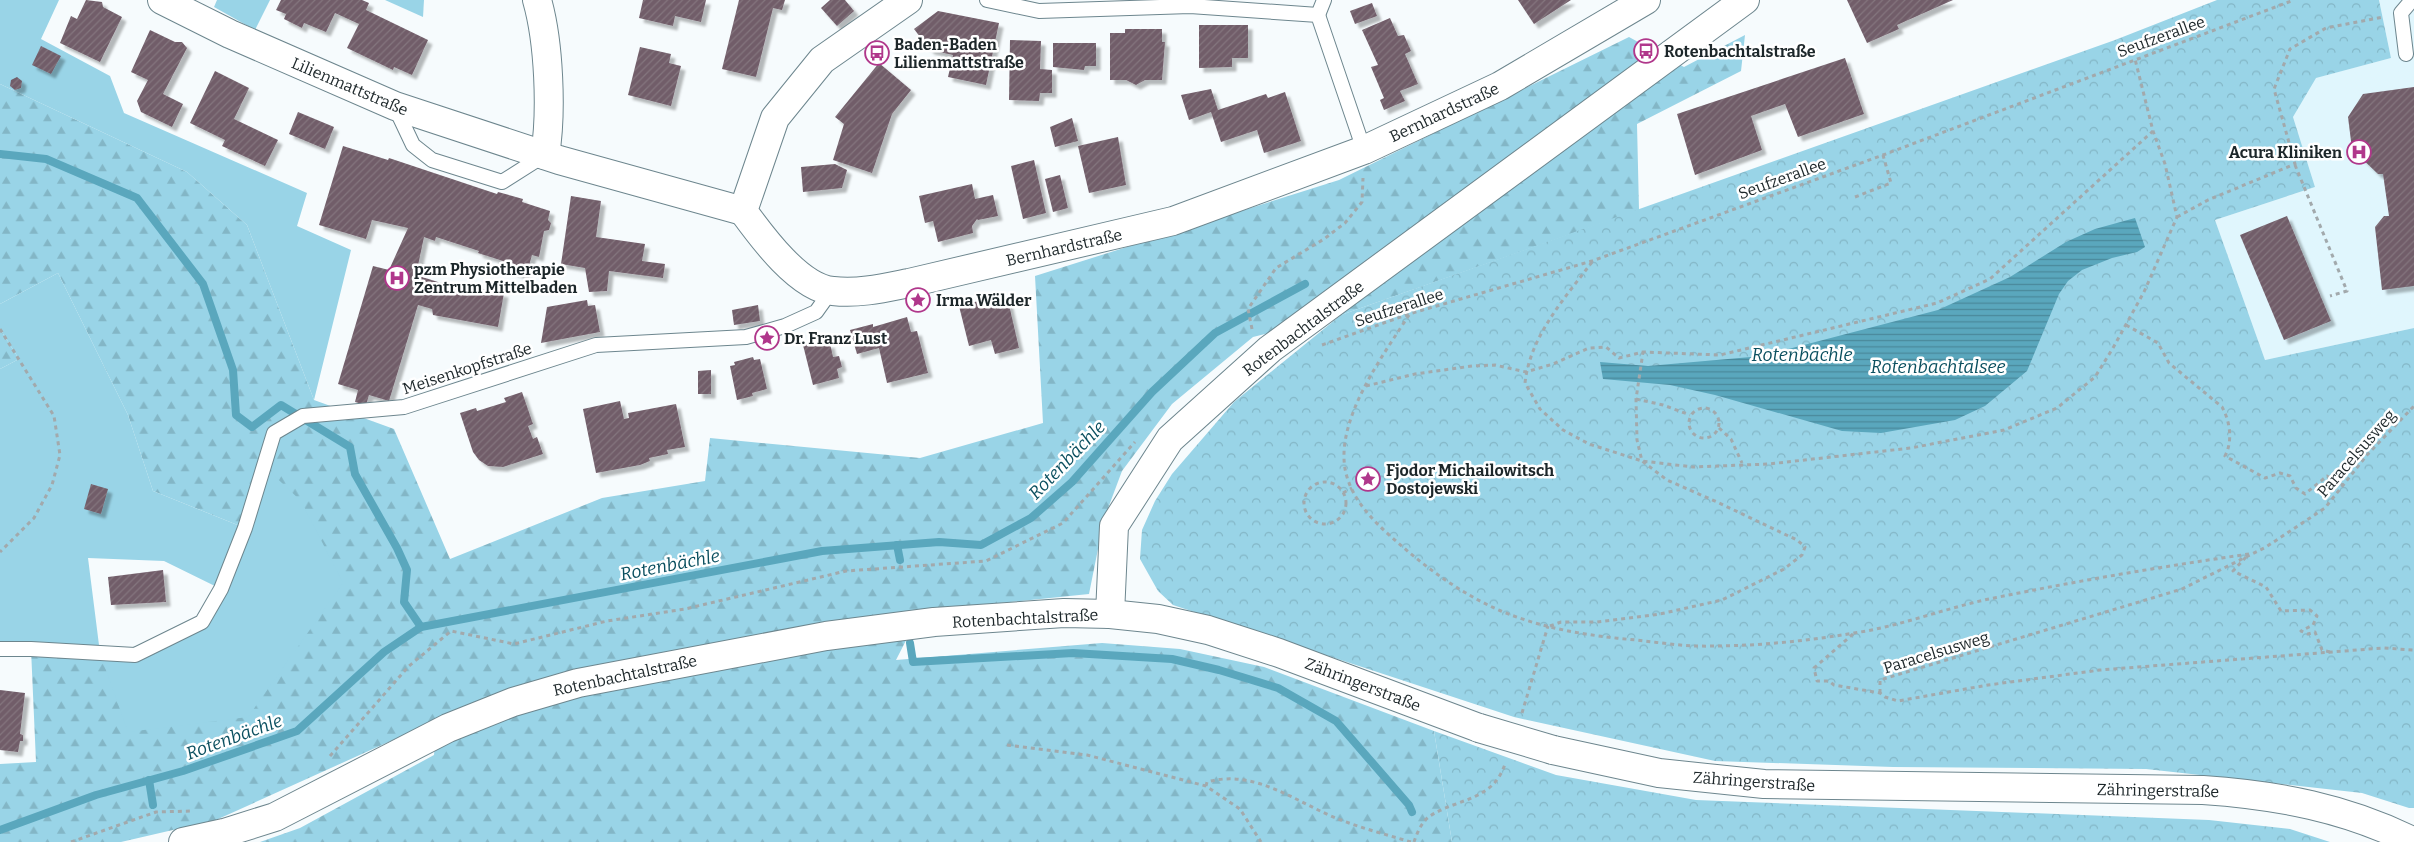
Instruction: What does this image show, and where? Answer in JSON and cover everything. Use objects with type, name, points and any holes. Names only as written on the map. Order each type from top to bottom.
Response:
[{"type":"street","name":"Lilienmattstraße","points":[[162,0],[230,34],[395,106],[545,155],[743,212]]},
{"type":"street","points":[[537,0],[544,22],[550,126],[545,155]]},
{"type":"street","points":[[743,212],[776,118],[822,60],[908,0]]},
{"type":"street","name":"Bernhardstraße","points":[[743,212],[785,262],[810,282],[831,291],[868,291],[909,283],[1173,221],[1364,150],[1500,86],[1646,0]]},
{"type":"street","name":"Rotenbachtalstraße","points":[[183,842],[224,833],[276,817],[448,728],[513,702],[578,683],[826,636],[943,622],[1064,613],[1110,614],[1114,526],[1170,439],[1270,349],[1745,0]]},
{"type":"street","name":"Zähringerstraße","points":[[1110,614],[1158,619],[1208,630],[1279,653],[1479,728],[1553,750],[1659,773],[1764,784],[2203,790],[2251,793],[2297,801],[2347,814],[2414,842]]},
{"type":"lane","points":[[987,0],[1039,10],[1190,6],[1318,15]]},
{"type":"lane","points":[[1324,0],[1318,15],[1364,150]]},
{"type":"lane","points":[[2406,54],[2400,13],[2412,0]]},
{"type":"lane","points":[[395,106],[413,145],[432,160],[502,182],[545,155]]},
{"type":"lane","name":"Meisenkopfstraße","points":[[0,649],[135,655],[202,622],[222,590],[246,528],[274,433],[303,416],[404,407],[596,345],[746,338],[785,326],[816,312],[831,291]]},
{"type":"path","name":"Seufzerallee","points":[[1316,346],[1325,345],[1409,314],[1592,261],[1883,155],[2294,0]]},
{"type":"path","points":[[2330,296],[2347,291],[2295,164],[2274,89],[2290,49],[2326,28],[2400,13]]},
{"type":"path","points":[[1592,261],[1544,329],[1530,355],[1525,383],[1540,409],[1563,430],[1589,444],[1642,461],[1693,466],[1742,463],[1769,464],[1911,448],[2004,430],[2057,408],[2095,377],[2144,292],[2177,217],[2165,164],[2153,131],[2135,59]]},
{"type":"path","points":[[1366,386],[1423,373],[1472,366],[1495,365],[1526,372],[1553,364],[1589,348],[1606,348],[1619,358],[1644,352],[1720,355],[1937,302],[1990,279],[2153,131]]},
{"type":"path","points":[[1253,337],[1248,309],[1276,268],[1338,228],[1362,202],[1364,150]]},
{"type":"path","points":[[1855,197],[1892,183],[1883,155]]},
{"type":"path","points":[[2177,217],[2208,200],[2295,164]]},
{"type":"path","points":[[1409,314],[1366,386],[1353,412],[1344,448],[1347,476],[1352,488],[1376,525],[1447,581],[1500,610],[1548,626],[1589,636],[1692,646],[1769,644],[1854,633],[1997,597],[2172,565],[2249,554]]},
{"type":"path","points":[[2126,325],[2158,342],[2169,363],[2222,406],[2226,415],[2230,446],[2225,456],[2265,478],[2280,473],[2290,476],[2296,488],[2305,494],[2327,476],[2343,485]]},
{"type":"path","points":[[0,329],[54,416],[60,455],[52,485],[34,518],[0,552]]},
{"type":"path","points":[[1548,626],[1562,622],[1597,622],[1660,614],[1722,600],[1784,569],[1802,555],[1805,547],[1797,540],[1717,502],[1683,489],[1667,480],[1642,461],[1637,440],[1636,399],[1644,352]]},
{"type":"path","points":[[1636,399],[1663,405],[1690,415]]},
{"type":"path","name":"Paracelsusweg","points":[[2414,406],[2367,455],[2325,508],[2266,547],[2182,589],[1880,680],[1880,692],[1885,697],[1898,701],[1988,685],[2100,670],[2383,648],[2414,650]]},
{"type":"path","points":[[1708,407],[1719,418],[1718,428],[1712,435],[1703,438],[1698,437],[1690,430],[1690,415],[1698,408],[1708,407]]},
{"type":"path","points":[[1718,428],[1731,439],[1742,463]]},
{"type":"path","points":[[325,760],[332,755],[410,666],[451,631],[514,644],[608,621],[685,609],[846,571],[986,561],[1063,523],[1137,439]]},
{"type":"path","points":[[1329,483],[1335,485],[1342,493],[1345,502],[1344,512],[1332,523],[1319,523],[1308,516],[1305,511],[1305,496],[1313,486],[1329,483]]},
{"type":"path","points":[[1342,493],[1352,488]]},
{"type":"path","points":[[2249,554],[2233,571],[2266,587],[2281,611],[2310,610],[2317,616],[2313,625],[2301,631],[2308,634],[2315,632],[2322,650],[2340,652]]},
{"type":"path","points":[[1528,695],[1548,626]]},
{"type":"path","points":[[1854,633],[1814,668],[1817,681],[1829,681],[1834,685],[1880,692]]},
{"type":"path","points":[[1007,745],[1086,756],[1206,786],[1240,808],[1261,842]]},
{"type":"path","points":[[1206,786],[1207,782],[1222,778],[1242,779],[1293,797],[1315,810],[1342,821],[1413,842],[1418,830],[1429,816],[1477,797],[1501,776]]},
{"type":"path","points":[[71,842],[156,812],[202,810]]},
{"type":"shaded area","name":"Acura Kliniken","points":[[2379,0],[2414,0],[2414,328],[2265,360],[2215,220],[2315,187],[2293,117],[2315,78],[2391,58]]},
{"type":"green space","points":[[0,0],[59,0],[41,39],[110,76],[124,113],[307,193],[297,226],[351,250],[314,400],[247,225],[187,172],[0,84]]},
{"type":"green space","points":[[217,0],[270,0],[255,30],[214,7]]},
{"type":"green space","points":[[385,0],[424,0],[423,17]]},
{"type":"green space","points":[[2217,0],[2379,0],[2391,58],[2316,78],[2293,117],[2315,187],[2215,220],[2265,360],[2414,328],[2414,808],[2362,793],[2146,769],[1893,767],[1715,761],[1514,717],[1173,605],[1158,591],[1140,559],[1142,530],[1155,501],[1172,474],[1234,402],[1341,315],[2115,40]]},
{"type":"green space","points":[[1745,35],[1741,71],[1637,124],[1639,210],[1341,315],[1253,337],[1172,404],[1122,471],[1104,519],[1089,594],[921,611],[896,660],[1102,643],[1180,649],[1264,667],[1434,731],[1452,842],[260,842],[300,828],[434,755],[437,720],[216,820],[121,842],[0,842],[0,764],[36,762],[31,649],[100,653],[248,717],[245,528],[153,491],[128,415],[58,273],[0,304],[0,84],[187,172],[247,225],[314,400],[394,429],[450,559],[602,498],[705,481],[710,438],[920,458],[1043,423],[1035,276],[1339,180],[1629,37],[1684,67]]},
{"type":"green space","points":[[58,273],[128,415],[153,491],[245,528],[264,466],[301,501],[343,583],[248,717],[128,732],[100,653],[0,649],[0,369],[19,359],[0,329],[0,304]],"holes":[[[88,558],[164,561],[221,589],[202,622],[135,655],[100,653]]]},
{"type":"green space","points":[[0,329],[19,359],[0,369]]},
{"type":"green space","points":[[1434,731],[1556,775],[1696,800],[2209,820],[2290,829],[2330,842],[1452,842]]},
{"type":"water","name":"Rotenbachtalsee","points":[[2135,218],[2145,247],[2137,252],[2112,258],[2082,270],[2068,281],[2059,294],[2027,371],[1985,406],[1955,420],[1881,433],[1842,431],[1715,395],[1670,385],[1603,379],[1600,362],[1648,366],[1762,356],[1938,310],[2010,277],[2066,242],[2095,229]]},
{"type":"building","points":[[86,0],[102,2],[103,7],[122,17],[100,62],[60,43],[71,16],[77,19]]},
{"type":"building","points":[[281,0],[362,0],[369,3],[366,10],[428,40],[412,75],[394,67],[393,70],[347,48],[359,24],[335,13],[326,32],[304,23],[302,28],[284,19],[286,14],[276,10]]},
{"type":"building","points":[[643,0],[706,0],[701,22],[675,16],[673,26],[639,18]]},
{"type":"building","points":[[739,0],[785,0],[782,10],[773,8],[756,77],[722,69]]},
{"type":"building","points":[[830,0],[845,0],[854,11],[837,26],[821,8]]},
{"type":"building","points":[[1518,0],[1571,0],[1534,24]]},
{"type":"building","points":[[1847,0],[1953,0],[1897,25],[1899,29],[1867,43]]},
{"type":"building","points":[[1372,3],[1377,16],[1355,24],[1350,11]]},
{"type":"building","points":[[938,11],[999,23],[986,85],[948,77],[953,55],[930,50],[914,29]]},
{"type":"building","points":[[1390,18],[1398,36],[1404,35],[1411,51],[1405,54],[1418,84],[1400,91],[1405,101],[1384,110],[1380,100],[1384,98],[1371,67],[1378,65],[1362,30]]},
{"type":"building","points":[[1199,25],[1248,25],[1248,58],[1232,58],[1232,67],[1199,68]]},
{"type":"building","points":[[1125,29],[1162,29],[1162,42],[1165,42],[1162,80],[1145,80],[1136,85],[1126,80],[1110,80],[1110,33],[1125,33]]},
{"type":"building","points":[[150,30],[175,42],[182,42],[187,48],[163,94],[183,104],[172,127],[141,112],[137,101],[148,80],[131,72]]},
{"type":"building","points":[[1010,40],[1041,41],[1040,69],[1052,70],[1052,93],[1040,93],[1039,101],[1009,100]]},
{"type":"building","points":[[1053,43],[1096,43],[1096,66],[1085,66],[1084,70],[1053,67]]},
{"type":"building","points":[[41,46],[61,56],[51,74],[32,65]]},
{"type":"building","points":[[640,47],[671,54],[669,63],[681,66],[671,106],[628,95]]},
{"type":"building","points":[[1845,58],[1864,114],[1798,137],[1785,104],[1751,116],[1762,150],[1695,175],[1677,114]]},
{"type":"building","points":[[879,63],[911,90],[892,114],[872,173],[833,160],[844,124],[835,117]]},
{"type":"building","points":[[215,71],[249,88],[234,119],[278,140],[265,166],[222,146],[225,140],[190,123]]},
{"type":"building","points":[[17,77],[22,81],[21,88],[15,90],[10,86],[11,80]]},
{"type":"building","points":[[2414,87],[2414,286],[2382,290],[2375,227],[2384,216],[2389,216],[2383,174],[2378,174],[2352,149],[2348,117],[2363,94]]},
{"type":"building","points":[[1211,89],[1218,110],[1266,94],[1268,98],[1285,92],[1301,141],[1264,153],[1257,130],[1221,142],[1211,112],[1189,120],[1181,95]]},
{"type":"building","points":[[298,112],[334,127],[325,149],[289,134]]},
{"type":"building","points":[[1072,118],[1078,141],[1055,147],[1050,127]]},
{"type":"building","points":[[1118,137],[1126,185],[1089,193],[1078,146]]},
{"type":"building","name":"pzm Physiotherapie Zentrum Mittelbaden","points":[[343,146],[388,160],[389,158],[497,194],[498,192],[523,199],[522,202],[550,211],[548,220],[551,223],[549,230],[544,231],[539,257],[532,255],[526,276],[500,268],[503,261],[478,253],[479,251],[436,237],[435,241],[424,237],[416,275],[438,282],[504,293],[498,327],[433,315],[432,309],[418,305],[389,401],[369,395],[366,405],[355,402],[358,390],[338,384],[373,266],[389,270],[408,228],[372,220],[366,239],[319,225]]},
{"type":"building","points":[[1034,160],[1046,213],[1023,219],[1011,166]]},
{"type":"building","points":[[835,164],[847,170],[842,188],[803,192],[801,167]]},
{"type":"building","points":[[1060,175],[1068,208],[1053,212],[1045,179]]},
{"type":"building","points":[[972,184],[975,199],[993,195],[998,216],[977,219],[972,226],[973,233],[938,242],[933,221],[925,223],[919,196]]},
{"type":"building","points":[[571,196],[601,201],[596,237],[645,244],[642,261],[665,264],[663,278],[609,271],[607,291],[589,292],[585,268],[561,264]]},
{"type":"building","points":[[2287,216],[2331,321],[2284,340],[2240,235]]},
{"type":"building","points":[[998,296],[998,298],[1007,296],[1019,348],[995,354],[991,340],[969,346],[959,306]]},
{"type":"building","points":[[587,300],[588,306],[595,305],[600,332],[541,343],[547,307]]},
{"type":"building","points":[[758,305],[760,321],[734,325],[732,310]]},
{"type":"building","points":[[907,317],[911,332],[917,331],[928,373],[887,383],[879,348],[857,354],[850,330],[873,324],[873,327]]},
{"type":"building","points":[[817,342],[818,346],[830,343],[833,357],[839,356],[842,367],[837,369],[839,378],[813,385],[803,345]]},
{"type":"building","points":[[753,357],[754,360],[760,359],[767,389],[752,393],[753,396],[737,400],[730,366],[735,365],[734,362]]},
{"type":"building","points":[[711,370],[711,394],[698,394],[698,371]]},
{"type":"building","points":[[522,392],[533,424],[528,426],[533,439],[537,437],[543,454],[503,467],[488,466],[479,460],[473,452],[460,413],[476,408],[477,411],[506,402],[504,398]]},
{"type":"building","points":[[620,401],[624,419],[629,418],[628,413],[676,404],[685,447],[667,450],[668,454],[649,458],[650,461],[640,465],[596,473],[583,409]]},
{"type":"building","points":[[91,484],[108,489],[101,514],[84,509]]},
{"type":"building","points":[[163,570],[166,602],[111,605],[108,577]]},
{"type":"building","points":[[0,690],[25,693],[20,734],[23,735],[23,741],[20,741],[18,752],[0,750]]},
{"type":"waterway","points":[[0,154],[46,159],[137,198],[203,284],[233,370],[236,415],[252,427],[281,405],[350,447],[355,474],[397,548],[407,570],[404,602],[421,627]]},
{"type":"waterway","name":"Rotenbächle","points":[[0,830],[96,795],[183,771],[297,731],[384,652],[421,627],[822,551],[939,542],[981,545],[1031,518],[1072,482],[1152,392],[1215,333],[1305,284]]},
{"type":"waterway","points":[[897,545],[900,560]]},
{"type":"waterway","points":[[910,643],[913,662],[1073,653],[1172,659],[1219,670],[1278,688],[1336,721],[1409,805],[1412,812]]},
{"type":"waterway","points":[[149,780],[153,805]]},
{"type":"place","name":"Rotenbachtalstraße","points":[[1646,51]]},
{"type":"place","name":"Baden-Baden Lilienmattstraße","points":[[877,53]]},
{"type":"place","name":"Acura Kliniken","points":[[2359,152]]},
{"type":"place","name":"pzm Physiotherapie Zentrum Mittelbaden","points":[[397,278]]},
{"type":"place","name":"Irma Wälder","points":[[918,300]]},
{"type":"place","name":"Dr. Franz Lust","points":[[767,338]]},
{"type":"place","name":"Fjodor Michailowitsch Dostojewski","points":[[1368,479]]}]
